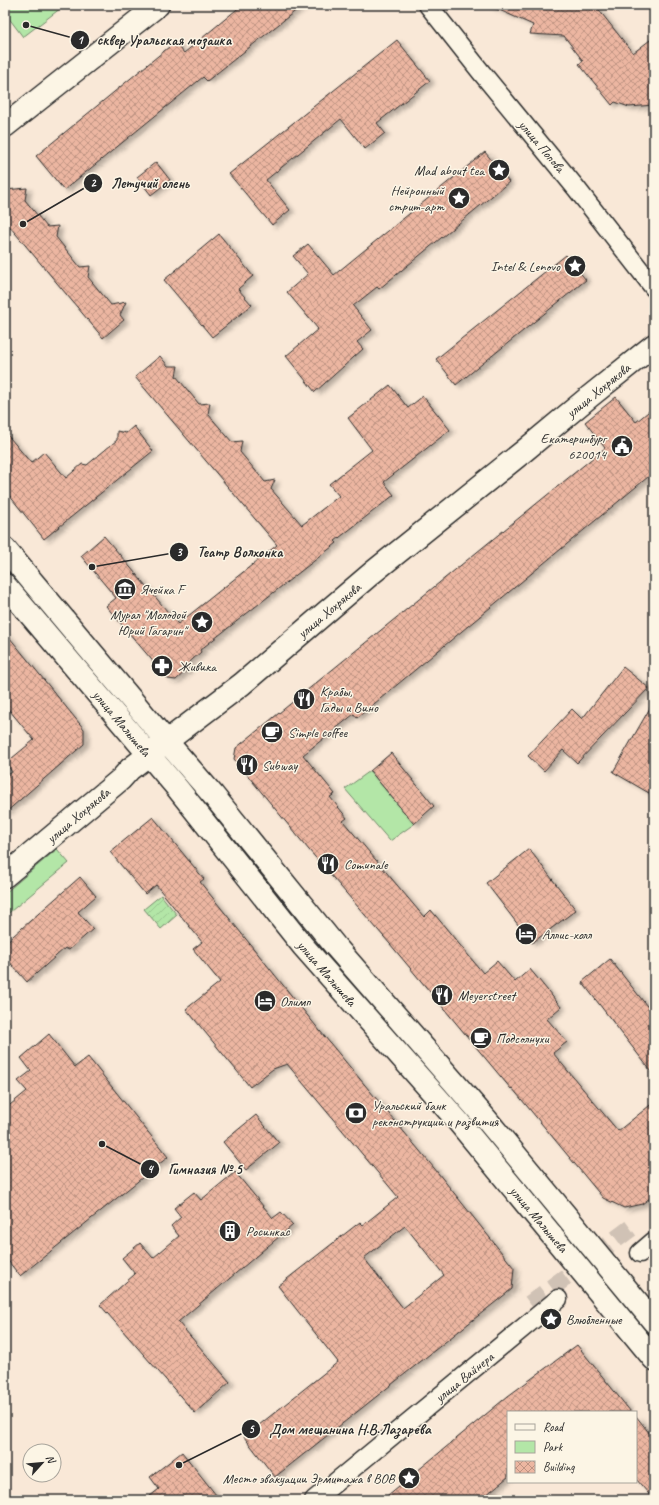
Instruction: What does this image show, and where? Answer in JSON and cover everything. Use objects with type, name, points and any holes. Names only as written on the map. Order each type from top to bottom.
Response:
[{"type":"main road","points":[[5,126],[158,5]]},
{"type":"main road","name":"улица Хохрякова","points":[[5,876],[121,779],[130,768],[242,684],[372,573],[524,451],[589,396],[654,345]]},
{"type":"main road","name":"улица Малышева","points":[[5,549],[166,742],[213,795],[336,947],[486,1119],[654,1322]]},
{"type":"main road","name":"улица Малышева","points":[[5,584],[178,789],[303,946],[457,1120],[654,1359]]},
{"type":"street","name":"улица Попова","points":[[428,5],[576,188],[654,288]]},
{"type":"street","points":[[640,1253],[654,1241]]},
{"type":"street","name":"улица Вайнера","points":[[314,1500],[558,1299]]},
{"type":"green space","points":[[5,5],[65,5],[23,37],[5,13]]},
{"type":"green space","points":[[370,771],[414,824],[390,841],[345,789]]},
{"type":"green space","points":[[57,849],[69,863],[5,916],[5,893]]},
{"type":"green space","points":[[161,895],[177,915],[161,929],[144,909]]},
{"type":"building","points":[[242,5],[303,5],[207,81],[203,77],[64,190],[36,156],[175,42],[184,53]]},
{"type":"building","points":[[488,5],[595,5],[633,53],[654,37],[654,105],[629,107],[615,102],[612,105],[579,64],[583,61],[564,36],[530,34],[533,25]]},
{"type":"building","points":[[397,40],[430,81],[377,123],[385,133],[365,149],[341,119],[266,180],[290,210],[272,225],[229,174]]},
{"type":"building","points":[[485,152],[509,182],[379,289],[377,287],[353,306],[372,330],[357,342],[363,349],[315,392],[286,356],[318,329],[287,292],[308,274],[293,256],[308,244],[334,275]]},
{"type":"building","points":[[156,162],[170,180],[151,195],[137,177]]},
{"type":"building","points":[[27,188],[25,200],[47,227],[58,226],[56,237],[80,267],[90,266],[88,277],[111,305],[126,302],[120,315],[124,320],[103,338],[5,221],[5,190]]},
{"type":"building","points":[[219,234],[253,276],[238,289],[252,305],[212,337],[164,280]]},
{"type":"building","points":[[566,255],[586,280],[456,385],[436,359]]},
{"type":"building","points":[[160,356],[168,366],[178,366],[176,376],[199,404],[210,403],[208,414],[232,442],[242,441],[240,452],[265,482],[275,480],[271,489],[302,525],[339,496],[329,484],[372,450],[348,418],[390,385],[408,408],[423,396],[450,430],[384,482],[394,495],[335,541],[337,543],[200,650],[201,652],[185,666],[188,669],[176,680],[168,679],[106,606],[116,598],[81,556],[104,536],[178,624],[277,545],[135,377]]},
{"type":"building","points":[[616,397],[636,422],[654,407],[654,472],[357,718],[354,714],[303,755],[335,794],[330,797],[347,818],[343,821],[424,917],[431,910],[483,973],[497,961],[515,982],[530,969],[561,1007],[547,1019],[567,1042],[553,1053],[618,1131],[654,1102],[654,1195],[642,1204],[624,1208],[603,1198],[234,759],[236,748],[605,448],[585,422]]},
{"type":"building","points":[[134,426],[153,451],[44,539],[5,490],[5,432],[31,463],[44,452],[66,478],[82,464],[87,465],[117,440],[117,431],[126,433]]},
{"type":"building","points":[[5,632],[84,729],[84,744],[5,813],[5,777],[12,772],[6,763],[34,740],[5,705]]},
{"type":"building","points":[[623,667],[649,688],[577,763],[563,750],[544,771],[528,756],[572,709],[582,719]]},
{"type":"building","points":[[654,701],[654,796],[613,772]]},
{"type":"building","points":[[391,753],[434,806],[414,824],[370,771]]},
{"type":"building","points":[[153,817],[204,879],[200,882],[514,1268],[512,1289],[275,1477],[244,1437],[338,1362],[278,1286],[360,1222],[363,1225],[398,1197],[287,1064],[273,1069],[250,1087],[186,1009],[220,982],[193,949],[202,942],[156,885],[145,894],[110,852]],"holes":[[[405,1226],[444,1275],[403,1308],[364,1258]]]},
{"type":"building","points":[[529,849],[576,910],[532,943],[486,883]]},
{"type":"building","points":[[80,877],[96,896],[78,912],[93,929],[69,950],[65,948],[27,982],[5,957],[5,943]]},
{"type":"building","points":[[610,959],[654,1015],[654,1075],[582,982]]},
{"type":"building","points":[[49,1034],[75,1067],[88,1057],[168,1157],[20,1276],[5,1257],[5,1109],[27,1091],[18,1081],[31,1071],[21,1058]]},
{"type":"building","points":[[256,1115],[279,1143],[246,1170],[223,1142]]},
{"type":"building","points":[[235,1172],[273,1218],[281,1212],[293,1225],[178,1322],[230,1382],[195,1413],[100,1305],[135,1274],[122,1258],[140,1243],[153,1258],[179,1236],[171,1226],[181,1217],[174,1208],[194,1192],[201,1200]]},
{"type":"building","points":[[577,1345],[630,1411],[507,1411],[507,1478],[480,1500],[382,1500],[508,1396]]},
{"type":"building","points":[[637,1417],[654,1439],[654,1500],[637,1480]]},
{"type":"building","points":[[182,1452],[220,1500],[145,1500],[159,1489],[150,1477]]},
{"type":"tunnel","points":[[530,1304],[631,1228]]},
{"type":"place","name":"сквер Уральская мозаика","points":[[26,25]]},
{"type":"place","name":"Mad about tea","points":[[499,170]]},
{"type":"place","name":"Нейронный стрит-арт","points":[[459,198]]},
{"type":"place","name":"Летучий олень","points":[[23,224]]},
{"type":"place","name":"Intel & Lenovo","points":[[575,266]]},
{"type":"place","name":"Екатеринбург 620014","points":[[622,446]]},
{"type":"place","name":"Театр Волхонка","points":[[92,567]]},
{"type":"place","name":"Ячейка F","points":[[125,589]]},
{"type":"place","name":"Мурал \"Молодой Юрий Гагарин\"","points":[[202,622]]},
{"type":"place","name":"Живика","points":[[162,666]]},
{"type":"place","name":"Крабы, Гады и Вино","points":[[304,699]]},
{"type":"place","name":"Simple coffee","points":[[272,732]]},
{"type":"place","name":"Subway","points":[[247,765]]},
{"type":"place","name":"Comunale","points":[[328,864]]},
{"type":"place","name":"Аллис-холл","points":[[526,934]]},
{"type":"place","name":"Meyerstreet","points":[[442,995]]},
{"type":"place","name":"Олимп","points":[[265,1001]]},
{"type":"place","name":"Подсолнухи","points":[[481,1038]]},
{"type":"place","name":"Уральский банк реконструкции и развития","points":[[356,1113]]},
{"type":"place","name":"Гимназия № 5","points":[[102,1144]]},
{"type":"place","name":"Росинкас","points":[[230,1231]]},
{"type":"place","name":"Влюбленные","points":[[551,1319]]},
{"type":"place","name":"Дом мещанина Н.В.Лазарева","points":[[179,1465]]},
{"type":"place","name":"Место эвакуации Эрмитажа в ВОВ","points":[[409,1478]]}]
